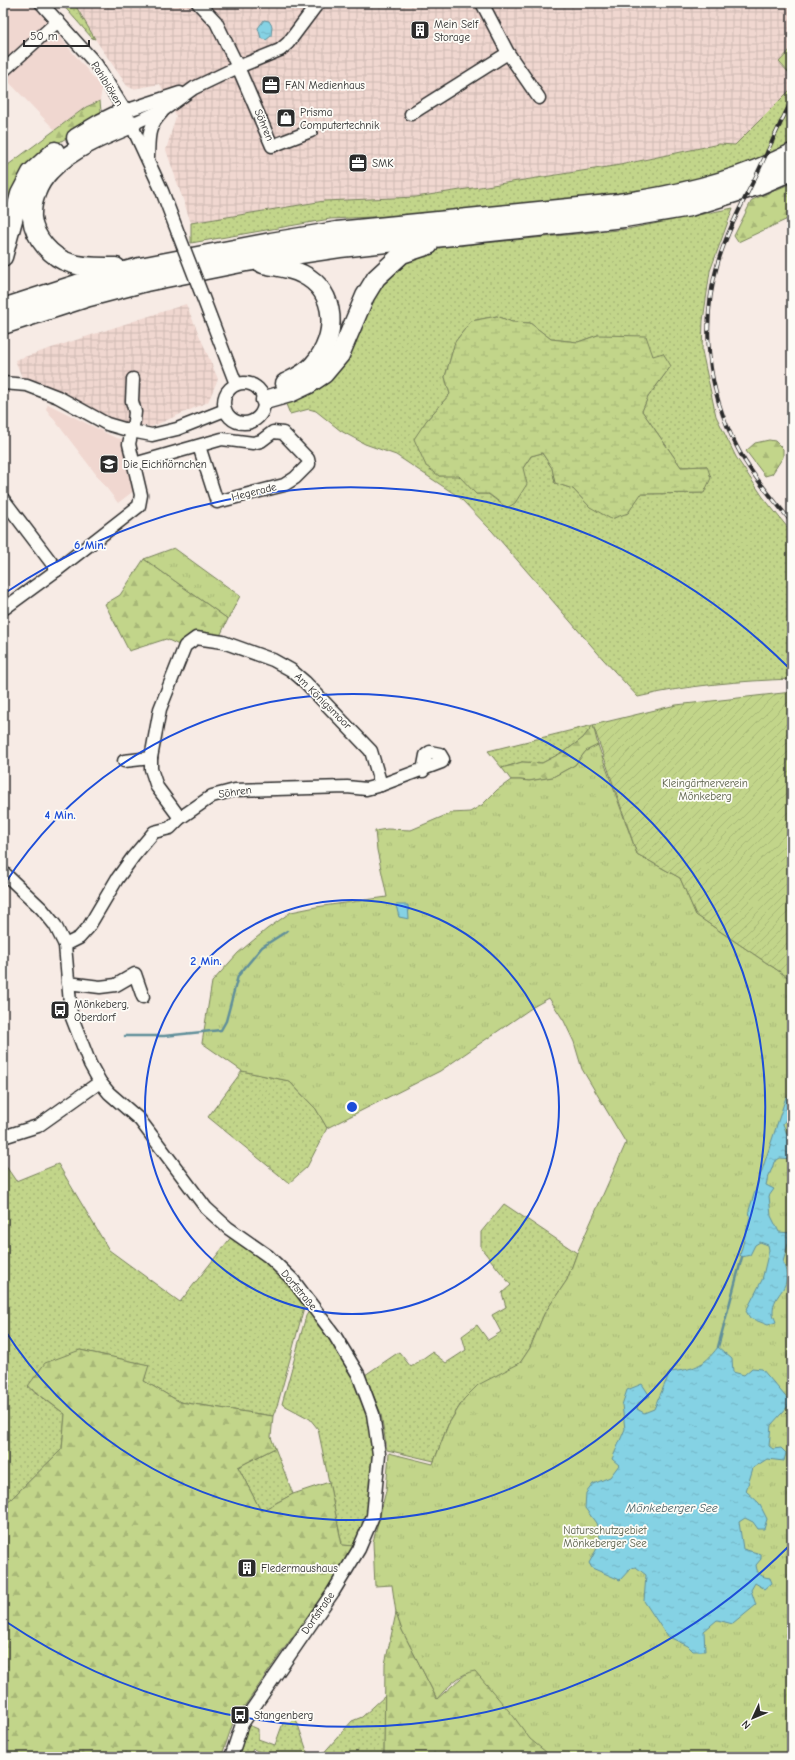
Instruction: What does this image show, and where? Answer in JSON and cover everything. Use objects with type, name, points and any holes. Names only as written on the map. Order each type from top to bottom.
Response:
[{"type":"highway","points":[[3,257],[20,194],[31,173],[57,150],[100,123],[128,118]]},
{"type":"highway","points":[[128,118],[64,158],[49,171],[41,182],[34,199],[32,219],[40,239],[49,252],[69,263],[93,267],[140,267]]},
{"type":"highway","points":[[3,308],[77,284],[140,267],[271,242],[337,231],[606,204],[665,196],[730,179],[769,164],[792,153]]},
{"type":"highway","points":[[3,325],[89,297],[146,282],[246,262],[340,248],[458,234],[597,222],[684,208],[731,196],[792,170]]},
{"type":"highway","points":[[263,395],[290,393],[309,384],[324,374],[340,355],[364,296],[376,278],[402,254],[458,234]]},
{"type":"highway","points":[[246,262],[284,268],[302,274],[319,286],[330,304],[332,328],[325,349],[313,365],[301,376],[274,387],[263,395]]},
{"type":"street","name":"Pahlblöken","points":[[42,3],[96,64],[128,118],[148,160],[178,233],[236,384]]},
{"type":"street","name":"Söhren","points":[[198,3],[216,22],[238,67],[272,146],[311,131]]},
{"type":"street","points":[[128,118],[238,67],[280,50],[288,44],[318,3]]},
{"type":"street","points":[[482,3],[508,53],[539,98]]},
{"type":"street","points":[[3,71],[58,21]]},
{"type":"street","points":[[411,114],[508,53]]},
{"type":"street","points":[[148,160],[149,135],[152,123],[165,108],[194,88]]},
{"type":"street","points":[[128,118],[165,108]]},
{"type":"street","points":[[5,608],[57,570],[139,506],[141,495],[129,444],[135,412],[132,401],[133,379]]},
{"type":"street","points":[[3,383],[27,385],[58,397],[107,424],[152,435],[177,429],[225,410]]},
{"type":"street","points":[[249,383],[263,395],[264,410],[258,418],[249,423],[239,423],[231,418],[225,410],[225,395],[229,388],[236,384],[249,383]]},
{"type":"street","name":"Hegerade","points":[[134,464],[222,439],[253,443],[261,441],[273,432],[283,433],[308,459],[309,464],[295,478],[284,485],[217,502],[199,446]]},
{"type":"street","points":[[3,499],[57,570]]},
{"type":"street","name":"Am Königsmoor","points":[[180,818],[157,787],[151,769],[151,758],[160,709],[186,646],[196,638],[218,640],[273,660],[291,670],[370,750],[382,785]]},
{"type":"street","points":[[124,761],[151,758]]},
{"type":"street","name":"Söhren","points":[[64,945],[79,938],[88,928],[117,879],[154,832],[170,828],[180,818],[212,796],[235,790],[347,787],[366,789],[423,771]]},
{"type":"street","name":"Dorfstraße","points":[[3,872],[42,909],[55,925],[64,945],[71,1015],[90,1064],[100,1082],[109,1093],[140,1120],[206,1208],[228,1228],[268,1256],[293,1280],[334,1336],[358,1374],[373,1414],[379,1454],[373,1516],[359,1549],[333,1592],[242,1724],[231,1757]]},
{"type":"street","points":[[68,983],[100,987],[116,985],[135,974],[144,997]]},
{"type":"street","points":[[3,1137],[38,1126],[100,1082]]},
{"type":"shaded area","points":[[3,3],[32,3],[102,88],[100,101],[86,107],[55,130],[5,78],[3,79]]},
{"type":"shaded area","points":[[74,3],[792,3],[792,48],[779,62],[792,77],[792,88],[735,145],[719,144],[620,165],[416,197],[324,201],[191,223],[166,150],[176,116],[160,84],[133,89],[127,86],[95,39]]},
{"type":"shaded area","points":[[186,304],[218,379],[208,402],[151,427],[108,419],[23,380],[15,360]]},
{"type":"shaded area","name":"Die Eichhörnchen","points":[[48,404],[116,438],[122,439],[136,489],[118,503],[46,409]]},
{"type":"green space","points":[[61,3],[74,3],[95,39],[92,38]]},
{"type":"green space","points":[[792,48],[792,70],[789,73],[779,62]]},
{"type":"green space","points":[[792,88],[792,143],[729,173],[646,191],[454,213],[330,219],[191,243],[191,223],[324,201],[416,197],[620,165],[719,144],[735,145]]},
{"type":"green space","points":[[100,101],[101,111],[97,119],[42,153],[3,231],[3,174],[8,165],[86,107]]},
{"type":"green space","points":[[792,183],[792,217],[738,242],[734,236],[752,200]]},
{"type":"green space","points":[[733,208],[710,271],[703,321],[702,351],[716,416],[736,457],[763,497],[792,533],[792,679],[714,684],[676,689],[638,697],[492,531],[459,497],[396,455],[365,444],[341,431],[316,411],[309,409],[290,414],[283,397],[299,392],[364,305],[396,266],[417,255],[443,247],[628,229]],"holes":[[[497,316],[512,322],[530,323],[551,339],[578,342],[598,335],[653,356],[671,366],[648,397],[642,411],[681,467],[707,466],[703,493],[640,494],[628,513],[590,507],[573,489],[555,483],[552,468],[542,453],[531,456],[523,468],[507,508],[488,494],[476,494],[459,475],[439,476],[426,421],[450,394],[445,377],[455,342],[471,321]]]},
{"type":"green space","points":[[497,316],[512,322],[530,323],[551,339],[578,342],[598,335],[646,336],[653,356],[663,353],[671,366],[648,397],[642,411],[681,467],[707,466],[711,478],[704,493],[641,494],[628,513],[611,519],[590,507],[573,489],[555,483],[552,468],[542,453],[531,456],[523,468],[527,484],[515,503],[507,508],[489,494],[476,494],[459,476],[439,476],[426,466],[414,439],[426,421],[450,394],[445,377],[455,342],[471,321]]},
{"type":"green space","points":[[769,440],[775,441],[783,449],[783,457],[772,474],[765,476],[746,451],[755,443]]},
{"type":"green space","points":[[174,548],[240,596],[228,619],[144,559]]},
{"type":"green space","points":[[144,559],[228,619],[220,636],[179,645],[166,639],[129,651],[105,604],[120,595]]},
{"type":"green space","points":[[3,625],[7,650],[3,652]]},
{"type":"green space","name":"Kleingärtnerverein Mönkeberg","points":[[792,692],[792,980],[696,915],[680,878],[637,854],[593,725],[676,705]]},
{"type":"green space","points":[[593,725],[583,738],[567,750],[542,763],[522,762],[502,768],[488,751]]},
{"type":"green space","points":[[593,725],[598,745],[586,751],[575,765],[553,777],[529,781],[511,780],[502,768],[522,762],[542,763],[567,750],[583,738]]},
{"type":"green space","name":"Naturschutzgebiet Mönkeberger See","points":[[598,745],[637,854],[680,878],[696,915],[792,980],[792,1757],[552,1757],[530,1739],[514,1717],[475,1671],[469,1672],[449,1685],[437,1699],[402,1630],[396,1613],[392,1585],[375,1586],[373,1542],[386,1491],[389,1453],[433,1464],[448,1425],[464,1399],[478,1385],[520,1363],[530,1348],[544,1314],[567,1280],[577,1253],[626,1143],[582,1069],[574,1042],[564,1021],[549,998],[533,1007],[440,1071],[327,1128],[316,1109],[289,1081],[242,1071],[202,1043],[212,982],[238,953],[267,929],[291,912],[387,897],[377,850],[375,831],[387,829],[411,830],[451,813],[470,812],[482,805],[497,790],[511,780],[529,781],[553,777],[575,765],[586,751]]},
{"type":"green space","points":[[242,1071],[289,1081],[316,1109],[327,1128],[307,1167],[289,1183],[208,1117]]},
{"type":"green space","points":[[3,1162],[16,1181],[58,1164],[109,1250],[180,1302],[232,1236],[254,1252],[281,1276],[305,1305],[278,1403],[273,1416],[180,1402],[144,1381],[148,1365],[80,1350],[28,1387],[65,1414],[62,1449],[10,1500],[3,1501]]},
{"type":"green space","points":[[504,1204],[577,1253],[567,1280],[544,1314],[530,1348],[520,1363],[464,1399],[448,1425],[434,1461],[387,1450],[381,1414],[365,1375],[399,1352],[411,1367],[432,1352],[446,1363],[466,1350],[462,1336],[477,1325],[488,1340],[501,1332],[492,1315],[506,1307],[502,1293],[511,1285],[481,1248],[481,1232]]},
{"type":"green space","points":[[309,1311],[331,1341],[353,1376],[367,1416],[374,1454],[367,1513],[354,1546],[342,1545],[318,1429],[310,1419],[282,1404],[306,1316]]},
{"type":"green space","points":[[80,1350],[149,1365],[144,1381],[180,1402],[273,1416],[271,1437],[275,1448],[238,1467],[261,1511],[293,1494],[329,1482],[342,1545],[354,1546],[339,1572],[233,1723],[223,1752],[217,1757],[53,1757],[47,1752],[41,1757],[3,1757],[3,1501],[10,1500],[62,1449],[65,1414],[28,1386],[45,1363]]},
{"type":"green space","points":[[478,1385],[792,1757],[384,1757],[385,1664],[396,1613],[402,1630],[437,1699],[468,1672],[429,1475],[448,1425],[464,1399]]},
{"type":"green space","points":[[275,1448],[293,1494],[261,1511],[238,1467]]},
{"type":"green space","points":[[385,1696],[384,1757],[320,1757],[352,1721],[362,1717]]},
{"type":"green space","points":[[295,1716],[309,1757],[273,1757],[253,1749],[249,1757],[238,1757],[242,1741],[249,1725],[258,1729],[258,1739],[275,1745],[283,1723],[290,1724]]},
{"type":"water","points":[[264,20],[269,21],[272,26],[271,36],[266,40],[261,38],[258,28]]},
{"type":"water","points":[[396,905],[408,905],[409,919],[399,917]]},
{"type":"water","points":[[786,1097],[792,1098],[792,1110],[783,1124],[787,1134],[792,1133],[792,1159],[780,1158],[774,1162],[766,1185],[774,1189],[769,1196],[771,1216],[779,1232],[791,1233],[783,1262],[786,1272],[785,1285],[774,1306],[773,1314],[776,1322],[768,1325],[750,1318],[746,1311],[762,1280],[769,1250],[768,1245],[760,1242],[755,1245],[750,1255],[742,1257],[740,1255],[750,1217],[749,1210]]},
{"type":"water","name":"Mönkeberger See","points":[[718,1347],[732,1359],[733,1372],[744,1375],[752,1368],[762,1369],[791,1403],[771,1425],[769,1446],[773,1449],[781,1448],[786,1453],[784,1461],[767,1459],[753,1468],[746,1491],[759,1503],[767,1519],[764,1529],[758,1529],[753,1522],[745,1518],[739,1522],[743,1549],[761,1554],[761,1559],[756,1565],[757,1571],[762,1576],[770,1578],[772,1583],[765,1589],[755,1583],[751,1590],[756,1605],[733,1624],[717,1620],[704,1631],[705,1651],[693,1651],[688,1646],[667,1636],[644,1601],[646,1575],[636,1567],[631,1568],[620,1580],[592,1568],[589,1563],[601,1541],[596,1523],[585,1508],[586,1493],[593,1484],[610,1477],[619,1465],[612,1459],[625,1429],[622,1405],[627,1390],[642,1384],[650,1396],[638,1403],[637,1409],[644,1413],[654,1409],[670,1372],[686,1370],[703,1363]]},
{"type":"waterway","points":[[125,1036],[164,1036],[221,1030],[226,1021],[238,976],[262,947],[287,931]]},
{"type":"waterway","points":[[718,1347],[742,1257]]},
{"type":"railway","points":[[792,100],[735,218],[718,262],[712,285],[708,333],[713,380],[727,425],[737,447],[749,467],[792,523]]},
{"type":"place","name":"Mein Self Storage","points":[[420,30]]},
{"type":"place","name":"FAN Medienhaus","points":[[271,85]]},
{"type":"place","name":"Prisma Computertechnik","points":[[286,118]]},
{"type":"place","name":"SMK","points":[[358,163]]},
{"type":"place","name":"Die Eichhörnchen","points":[[109,464]]},
{"type":"place","name":"Mönkeberg, Oberdorf","points":[[60,1010]]},
{"type":"place","name":"Fledermaushaus","points":[[247,1568]]},
{"type":"place","name":"Stangenberg","points":[[240,1715]]}]
